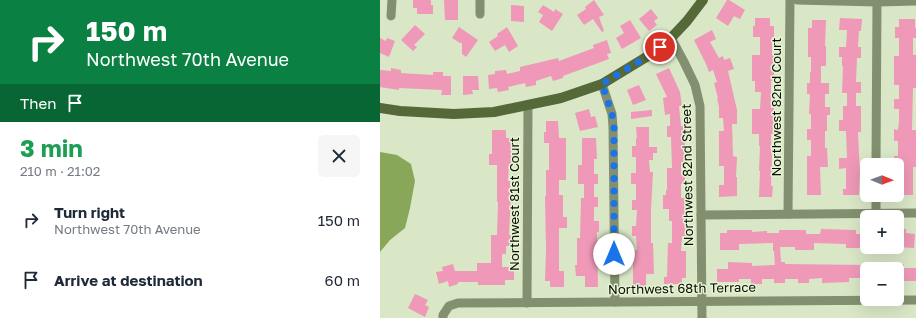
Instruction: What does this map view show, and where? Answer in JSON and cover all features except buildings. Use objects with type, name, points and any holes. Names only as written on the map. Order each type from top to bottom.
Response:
[{"type":"street","points":[[391,16],[392,0]]},
{"type":"street","points":[[480,0],[480,14]]},
{"type":"street","points":[[380,108],[400,111],[454,114],[494,112],[562,98],[602,84],[648,56],[671,38],[687,21],[703,0]]},
{"type":"street","name":"Northwest 82nd Court","points":[[788,214],[790,0]]},
{"type":"street","points":[[797,0],[916,1]]},
{"type":"street","points":[[876,158],[877,1]]},
{"type":"street","name":"Northwest 82nd Street","points":[[671,38],[695,85],[700,106],[702,318]]},
{"type":"street","points":[[602,84],[612,114],[614,127],[615,302]]},
{"type":"street","name":"Northwest 81st Court","points":[[527,302],[528,106]]},
{"type":"street","points":[[701,215],[860,213]]},
{"type":"street","points":[[904,213],[916,213]]},
{"type":"street","name":"Northwest 68th Terrace","points":[[443,318],[443,315],[449,306],[458,303],[916,300]]},
{"type":"shaded area","points":[[380,152],[397,155],[411,164],[415,181],[405,228],[390,240],[380,252]]},
{"type":"route","points":[[614,254],[614,127],[612,114],[602,84],[660,47]]}]
